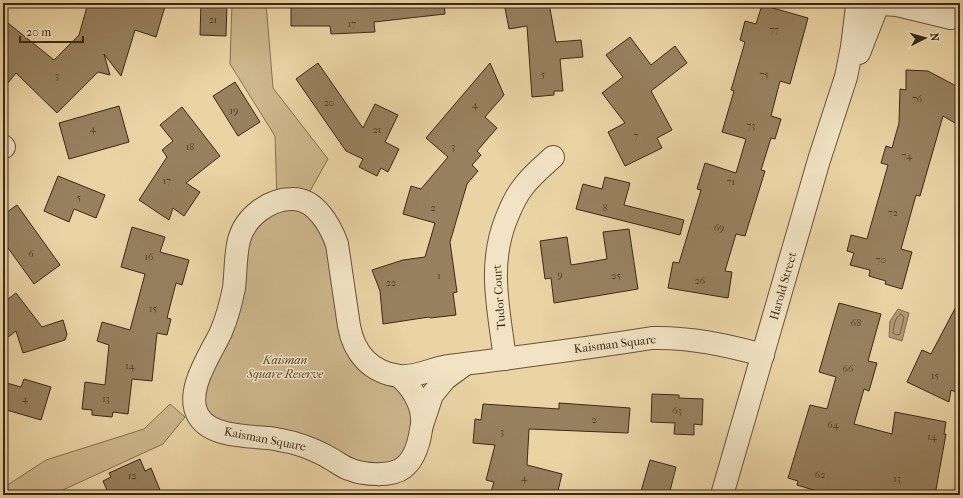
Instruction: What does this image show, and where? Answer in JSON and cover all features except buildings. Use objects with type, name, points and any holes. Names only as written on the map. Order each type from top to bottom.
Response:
[{"type":"street","points":[[932,3],[956,21]]},
{"type":"street","points":[[870,5],[897,5],[956,21]]},
{"type":"street","name":"Harold Street","points":[[722,495],[819,160],[846,77],[860,51],[870,5]]},
{"type":"street","name":"Tudor Court","points":[[505,359],[496,295],[495,271],[497,248],[503,226],[512,205],[522,188],[532,176],[553,157]]},
{"type":"street","name":"Kaisman Square","points":[[467,364],[446,379],[432,395],[414,452],[403,468],[395,471],[366,474],[349,469],[304,446],[277,439],[242,437],[223,432],[202,420],[198,415],[195,406],[196,384],[200,372],[221,331],[229,308],[234,288],[240,238],[248,224],[260,211],[270,204],[285,199],[305,200],[313,205],[333,233],[337,244],[351,336],[355,347],[362,357],[380,370],[399,376],[410,375],[445,366],[652,338],[673,338],[718,344],[763,355]]},
{"type":"street","points":[[399,376],[409,386],[416,397],[422,412],[423,422]]},
{"type":"green space","name":"Kaisman Square Reserve","points":[[232,3],[266,3],[273,88],[328,159],[305,200],[333,233],[351,336],[421,412],[395,471],[242,437],[195,406],[238,249],[277,201],[275,136],[230,64]]},
{"type":"green space","points":[[170,404],[185,417],[163,444],[52,495],[3,495],[3,488],[46,460],[144,429]]},
{"type":"water","points":[[898,309],[909,313],[902,341],[889,337],[890,321]]}]
